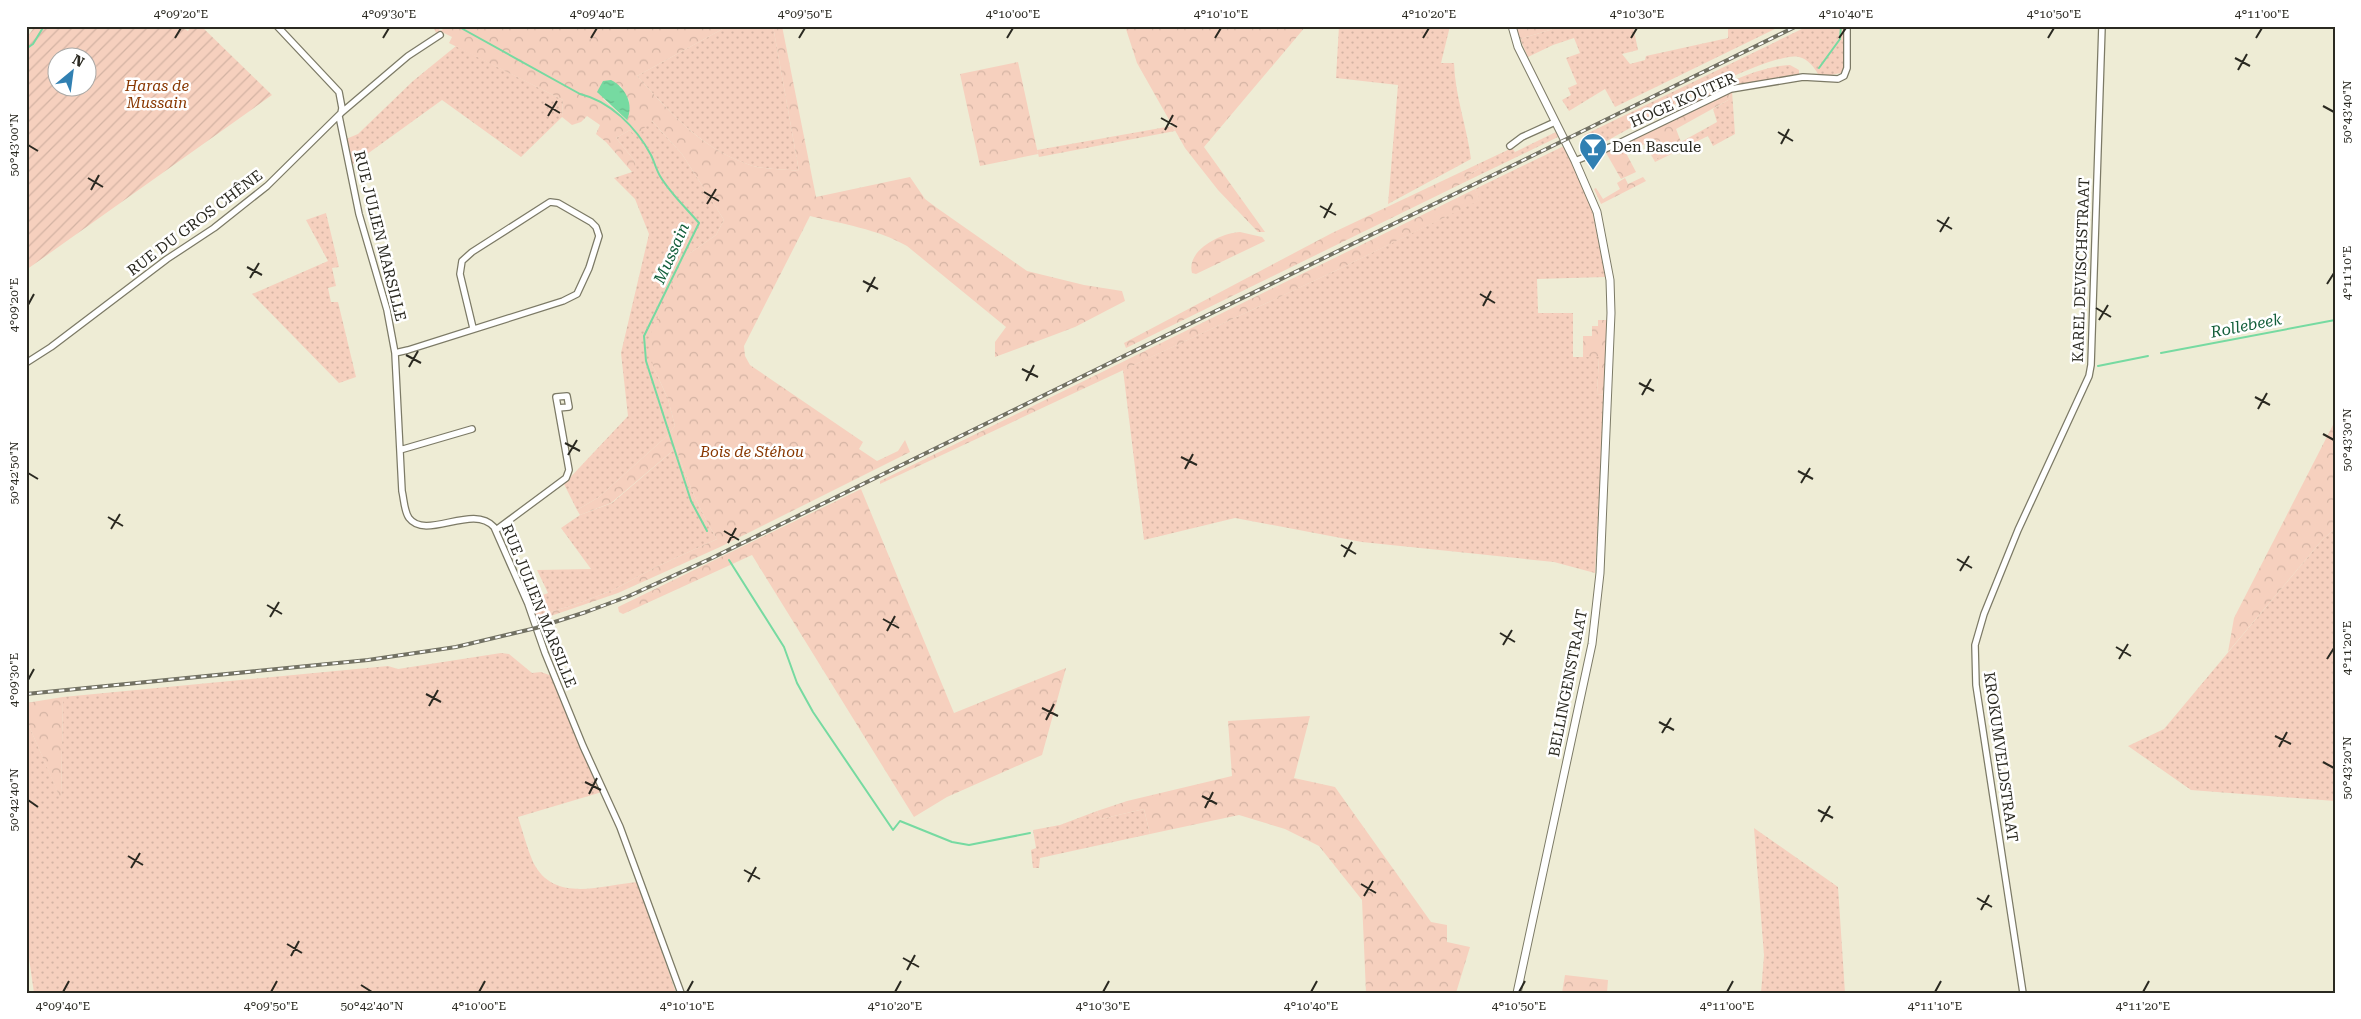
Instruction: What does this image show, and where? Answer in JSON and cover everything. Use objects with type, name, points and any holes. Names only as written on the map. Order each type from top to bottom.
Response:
[{"type":"street","name":"RUE JULIEN MARSILLE","points":[[277,26],[339,92],[342,108],[340,114],[359,214],[387,310],[394,353],[402,491],[409,518],[426,525],[479,518],[489,521],[496,530],[528,604],[543,648],[583,746],[620,827],[681,993]]},
{"type":"street","name":"BELLINGENSTRAAT","points":[[1512,26],[1518,47],[1575,161],[1597,212],[1610,280],[1611,313],[1600,574],[1592,644],[1517,993]]},
{"type":"street","name":"HOGE KOUTER","points":[[1575,161],[1606,149],[1731,89],[1804,77],[1838,79],[1844,76],[1847,68],[1848,26]]},
{"type":"street","name":"KAREL DEVISCHSTRAAT","points":[[2018,530],[2088,376],[2091,365],[2102,26]]},
{"type":"street","name":"RUE DU GROS CHÊNE","points":[[26,363],[51,347],[268,186],[340,114],[408,56],[440,35]]},
{"type":"street","points":[[1510,146],[1522,137],[1555,122]]},
{"type":"street","points":[[394,353],[473,328],[577,294],[599,239],[596,227],[591,222],[558,203],[550,202],[472,252],[462,261],[460,274],[473,328]]},
{"type":"street","points":[[496,530],[566,478],[569,470],[558,408]]},
{"type":"street","points":[[400,450],[472,429]]},
{"type":"street","name":"KROKUMVELDSTRAAT","points":[[2018,530],[1984,614],[1975,646],[1975,673],[2023,993]]},
{"type":"green space","name":"Haras de Mussain","points":[[35,26],[180,26],[188,31],[191,26],[201,26],[272,95],[26,270],[26,39]]},
{"type":"green space","points":[[433,26],[438,26],[440,31],[436,33]]},
{"type":"green space","name":"Bois de Stéhou","points":[[448,26],[728,26],[637,76],[675,116],[701,139],[716,149],[755,167],[799,171],[773,26],[782,26],[816,197],[910,177],[925,199],[1027,271],[1084,285],[1122,291],[1125,301],[1075,327],[995,357],[995,342],[1006,327],[907,246],[872,231],[810,216],[744,346],[745,356],[750,365],[863,442],[859,449],[877,461],[898,451],[905,440],[910,452],[720,547],[618,593],[539,620],[536,616],[574,605],[613,590],[656,567],[717,539],[694,495],[676,448],[611,503],[580,515],[577,510],[599,497],[667,436],[675,426],[668,399],[653,366],[648,340],[683,258],[716,235],[724,220],[682,154],[652,121],[635,136],[630,130],[616,138],[634,160],[636,167],[632,172],[606,142],[596,134],[600,125],[587,116],[581,122],[572,125],[562,117],[563,100],[449,43],[452,37],[440,31]],"holes":[[[620,85],[629,100],[627,120],[603,99]]]},
{"type":"green space","points":[[728,26],[773,26],[799,171],[756,167],[732,158],[716,149],[674,116],[637,76]]},
{"type":"green space","points":[[1125,26],[1306,26],[1204,147],[1265,232],[1258,232],[1218,190],[1185,148],[1137,63]]},
{"type":"green space","points":[[1339,26],[1450,26],[1441,63],[1454,63],[1471,159],[1388,204],[1398,85],[1336,78]]},
{"type":"green space","points":[[1524,26],[1563,26],[1520,39],[1516,28]]},
{"type":"green space","points":[[1563,26],[1633,26],[1638,50],[1622,54],[1630,64],[1645,60],[1646,56],[1728,38],[1728,26],[1781,26],[1615,107],[1605,89],[1569,111],[1562,100],[1571,95],[1568,88],[1577,84],[1566,58],[1580,53],[1574,38],[1553,45],[1528,57],[1520,39]]},
{"type":"green space","points":[[1808,26],[1844,26],[1845,66],[1841,73],[1826,76],[1818,74],[1802,58],[1783,58],[1732,77],[1600,145],[1595,145],[1584,135]]},
{"type":"green space","points":[[456,46],[563,100],[562,117],[521,157],[442,100],[352,165],[346,139],[358,134],[413,81]]},
{"type":"green space","points":[[1018,62],[1038,154],[980,166],[960,74]]},
{"type":"green space","points":[[1790,65],[1799,70],[1799,75],[1742,85],[1687,109],[1685,104],[1749,74]]},
{"type":"green space","points":[[1732,91],[1735,134],[1713,146],[1708,136],[1655,162],[1654,160],[1679,146],[1681,142],[1717,122],[1713,109],[1730,99],[1729,92]]},
{"type":"green space","points":[[1729,92],[1730,99],[1676,129],[1681,142],[1679,146],[1654,160],[1645,144],[1626,153],[1636,172],[1621,179],[1605,151]]},
{"type":"green space","points":[[651,120],[682,154],[724,220],[716,235],[683,258],[653,366],[668,399],[675,426],[667,436],[599,497],[577,510],[564,484],[628,416],[621,353],[649,234],[635,199],[614,178],[632,172],[635,167],[634,160],[616,138],[630,130],[635,135]]},
{"type":"green space","points":[[1172,126],[1175,131],[1039,157],[1037,150]]},
{"type":"green space","points":[[1556,132],[1558,137],[1467,181],[1465,177],[1480,168],[1478,164],[1512,148],[1515,152]]},
{"type":"green space","points":[[1564,146],[1592,210],[1606,277],[1537,279],[1538,313],[1573,313],[1573,357],[1599,357],[1597,394],[1605,395],[1595,573],[1554,562],[1362,542],[1235,518],[1144,540],[1123,370],[1335,271],[1479,200],[1475,189]]},
{"type":"green space","points":[[1478,164],[1480,168],[1465,177],[1467,181],[1126,348],[1124,343],[1332,233]]},
{"type":"green space","points":[[1643,177],[1646,181],[1601,204],[1594,189],[1596,188],[1603,199],[1620,189],[1617,183],[1625,178],[1628,184]]},
{"type":"green space","points":[[1475,189],[1480,200],[1335,271],[880,484],[880,481]]},
{"type":"green space","points":[[326,213],[339,267],[332,268],[336,286],[328,288],[331,302],[338,302],[356,377],[339,383],[252,294],[328,261],[306,220]]},
{"type":"green space","points":[[1240,232],[1262,237],[1265,241],[1196,274],[1192,273],[1194,257],[1207,244],[1215,239]]},
{"type":"green space","points":[[1598,320],[1608,320],[1605,395],[1597,394],[1599,357],[1583,357],[1583,336],[1592,336],[1592,326],[1598,326]]},
{"type":"green space","points":[[2335,421],[2335,529],[2323,539],[2228,652],[2234,618]]},
{"type":"green space","points":[[676,448],[694,495],[717,539],[656,567],[613,590],[574,605],[536,616],[530,600],[548,593],[537,570],[591,569],[561,528],[580,515],[612,503]]},
{"type":"green space","points":[[861,489],[954,713],[1066,668],[1042,755],[947,797],[914,817],[752,555],[623,614],[619,612],[618,607]]},
{"type":"green space","points":[[2335,529],[2335,801],[2191,790],[2128,746],[2164,729],[2323,539]]},
{"type":"green space","points":[[501,653],[509,654],[532,673],[541,672],[552,676],[602,792],[518,817],[533,862],[542,875],[553,883],[566,888],[594,888],[638,882],[676,993],[34,993],[26,937],[26,719],[61,799],[63,697],[388,666],[398,669]]},
{"type":"green space","points":[[63,697],[61,800],[26,719],[26,703]]},
{"type":"green space","points":[[1310,716],[1294,778],[1335,787],[1431,922],[1447,925],[1447,942],[1470,947],[1456,993],[1366,993],[1362,900],[1319,846],[1285,829],[1239,815],[1150,834],[1144,809],[1101,819],[1097,811],[1127,801],[1232,776],[1228,721]]},
{"type":"green space","points":[[1144,809],[1150,834],[1040,858],[1039,868],[1033,868],[1031,850],[1036,848],[1033,830],[1060,825],[1097,811],[1101,819]]},
{"type":"green space","points":[[1754,828],[1838,887],[1845,993],[1761,993],[1764,955]]},
{"type":"green space","points":[[1565,975],[1608,980],[1607,993],[1562,993]]},
{"type":"water","points":[[611,80],[621,87],[629,102],[630,108],[627,120],[597,92],[603,81]]},
{"type":"waterway","name":"Mussain","points":[[26,49],[33,44],[44,26]]},
{"type":"waterway","points":[[1819,68],[1840,39],[1841,26]]},
{"type":"waterway","name":"Mussain","points":[[461,28],[580,94],[591,97],[612,109],[638,135],[668,188],[699,223],[644,336],[646,361],[691,501],[707,531]]},
{"type":"waterway","name":"Rollebeek","points":[[2161,353],[2335,320]]},
{"type":"waterway","name":"Rollebeek","points":[[2098,366],[2148,356]]},
{"type":"waterway","points":[[729,560],[784,647],[797,683],[813,712],[893,830],[900,821],[952,842],[969,845],[1030,833]]},
{"type":"railway","points":[[26,694],[368,660],[456,647],[536,628],[629,596],[712,558],[1797,26]]},
{"type":"place","name":"Den Bascule","points":[[1593,171]]}]
